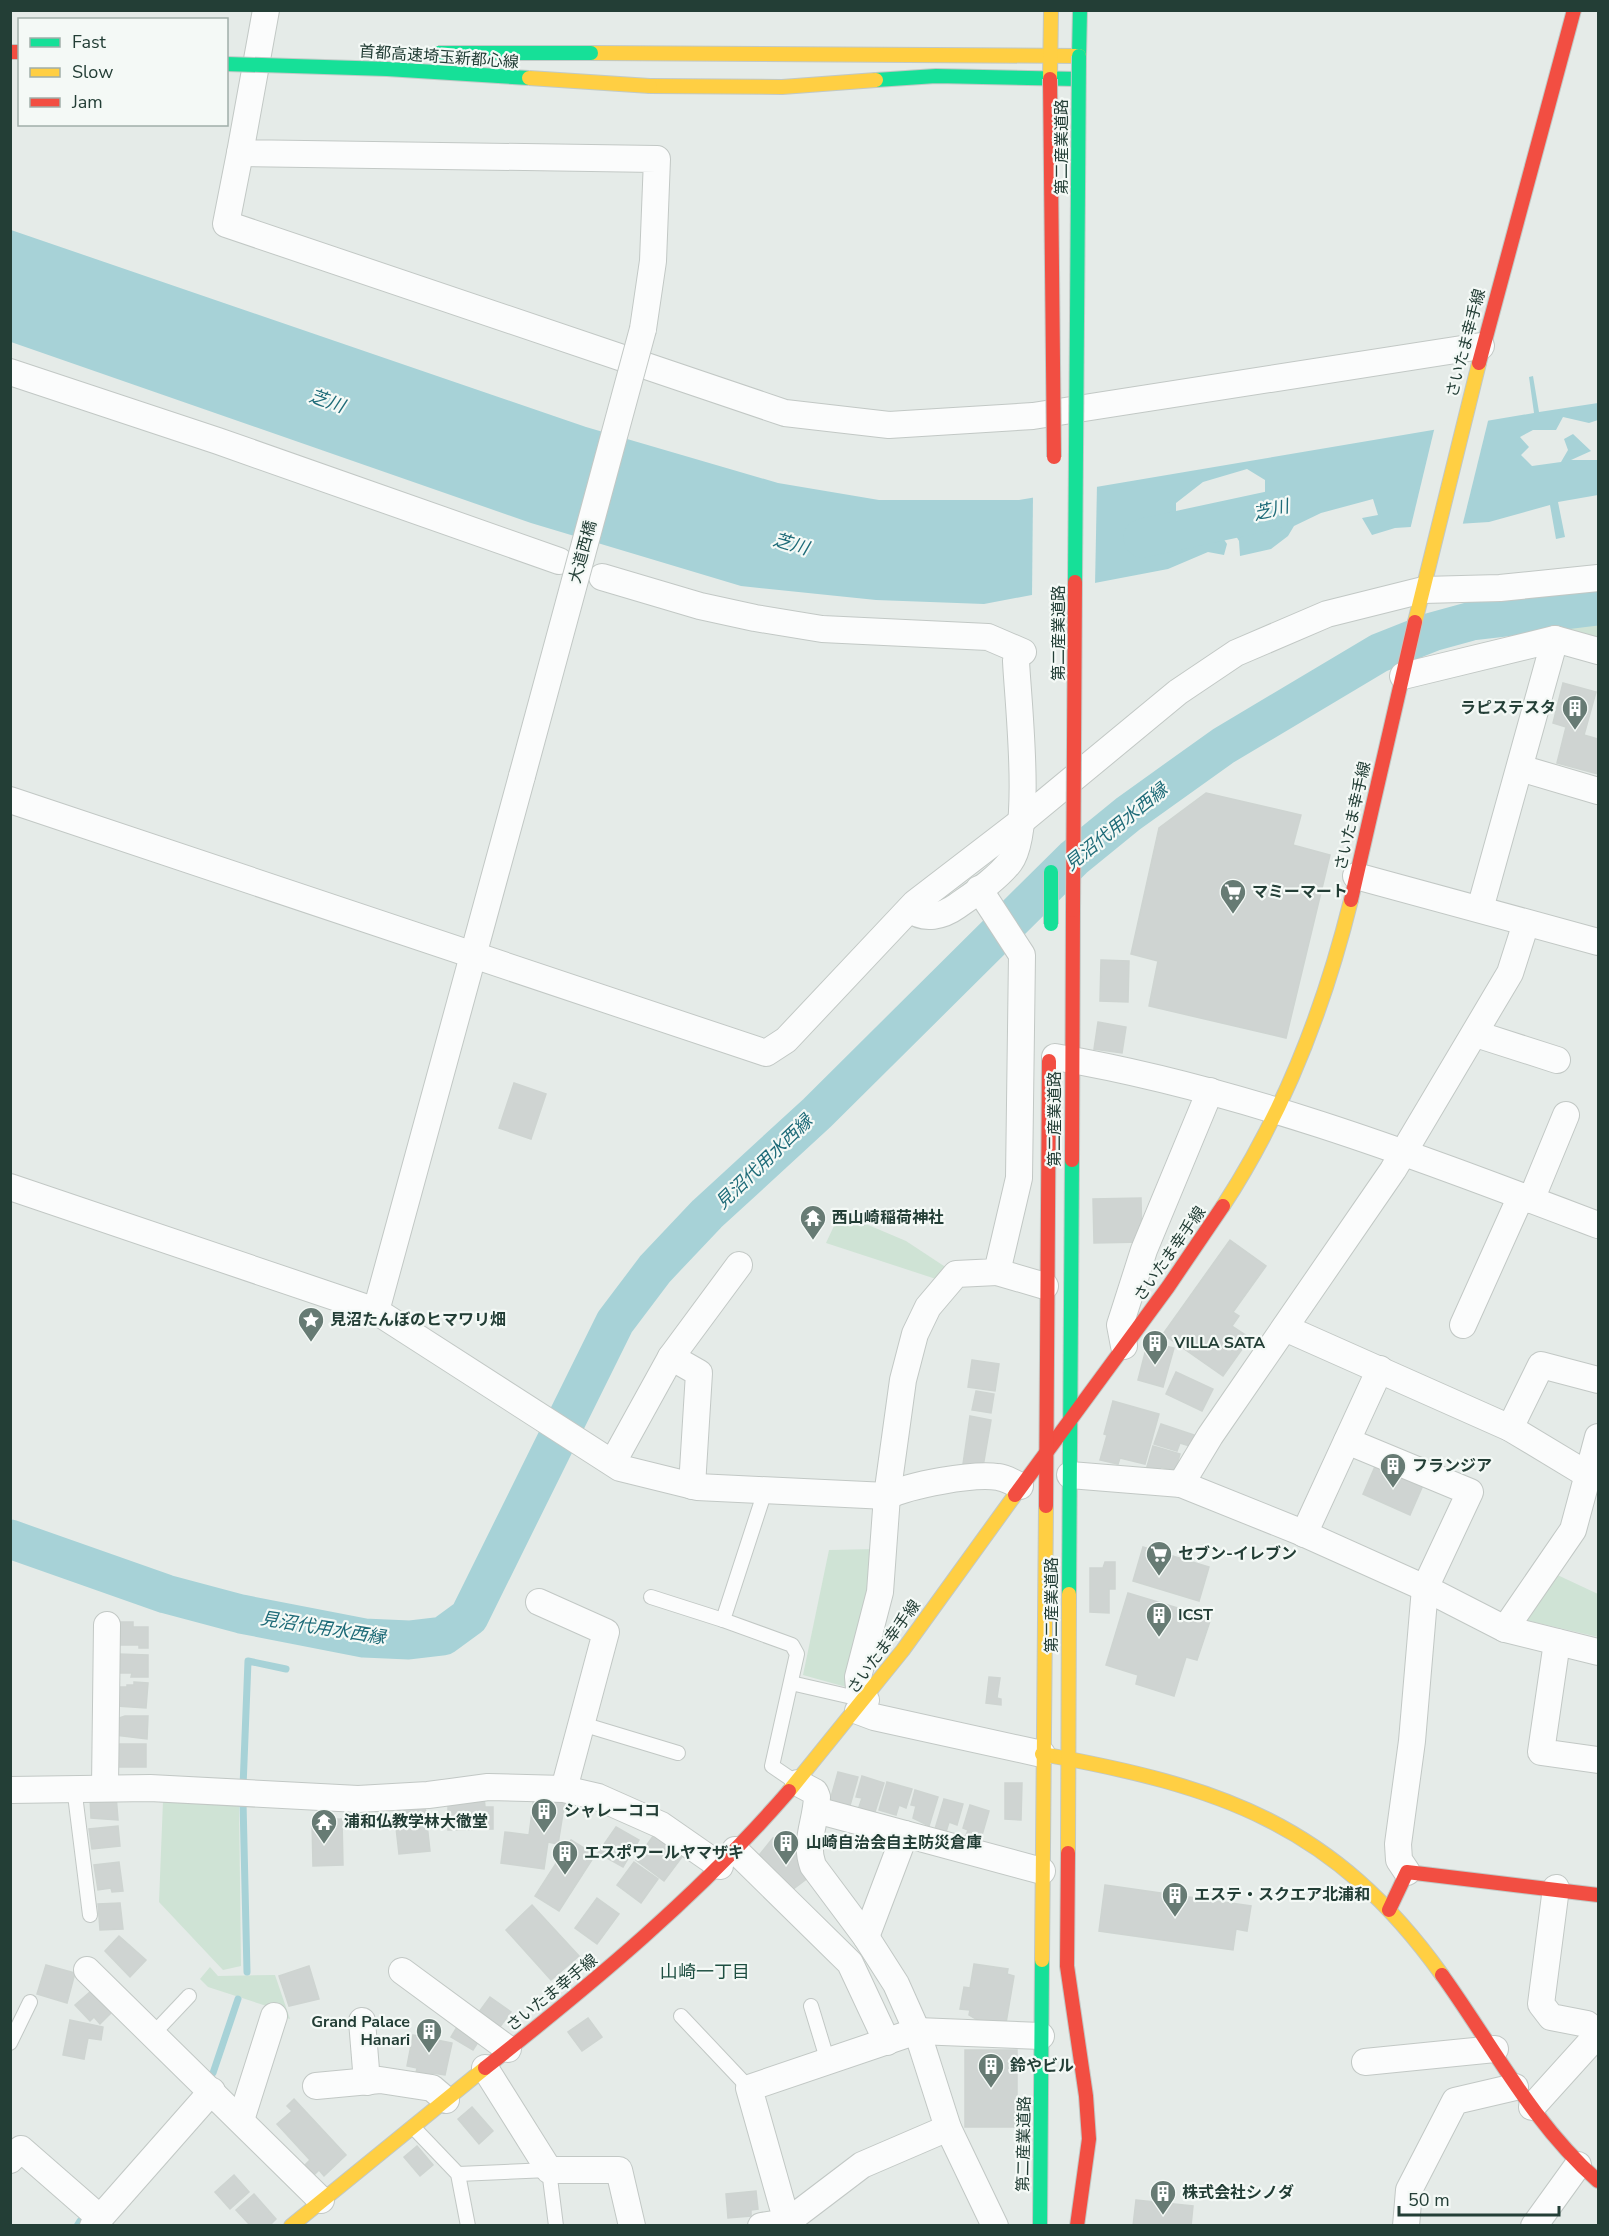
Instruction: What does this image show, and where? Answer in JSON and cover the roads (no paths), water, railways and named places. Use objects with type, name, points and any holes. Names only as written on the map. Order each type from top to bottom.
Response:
[{"type":"main road","name":"第二産業道路","points":[[1051,10],[1054,468]]},
{"type":"main road","name":"第二産業道路","points":[[1040,2226],[1045,1286],[1056,1054],[1073,910],[1080,10]]},
{"type":"main road","name":"さいたま幸手線","points":[[291,2226],[616,1961],[727,1858],[798,1783],[862,1706],[1020,1486],[1193,1254],[1280,1111],[1312,1033],[1356,876],[1478,357],[1574,10]]},
{"type":"main road","points":[[248,49],[269,50]]},
{"type":"main road","name":"首都高速埼玉新都心線","points":[[426,52],[1079,56]]},
{"type":"main road","name":"首都高速埼玉新都心線","points":[[228,63],[387,69],[650,86],[782,87],[936,76],[1079,79]]},
{"type":"main road","points":[[1052,780],[1052,816]]},
{"type":"main road","points":[[1051,929],[1052,852]]},
{"type":"main road","name":"第二産業道路","points":[[1056,1054],[1070,1418],[1067,1966],[1087,2105],[1089,2139],[1077,2226]]},
{"type":"main road","points":[[1042,1754],[1204,1792],[1264,1816],[1329,1858],[1389,1910],[1420,1946],[1495,2049],[1515,2087],[1578,2165],[1599,2181]]},
{"type":"main road","points":[[1389,1910],[1407,1872],[1556,1888],[1599,1895]]},
{"type":"street","points":[[266,10],[226,224],[785,413],[889,425],[1006,419],[1478,357]]},
{"type":"street","name":"大道西橋","points":[[240,153],[657,159],[653,261],[643,329],[376,1311]]},
{"type":"street","points":[[10,372],[218,441],[559,561]]},
{"type":"street","points":[[602,577],[700,606],[822,629],[988,637],[1020,657],[1023,820],[1011,861],[956,907],[939,915],[923,915],[910,909]]},
{"type":"street","points":[[10,800],[474,953],[766,1053],[786,1040],[910,909],[1023,820],[1178,692],[1236,653],[1327,614],[1423,590],[1500,588],[1599,578]]},
{"type":"street","points":[[1479,909],[1555,639]]},
{"type":"street","points":[[1404,669],[1555,639],[1599,651]]},
{"type":"street","points":[[1520,768],[1599,791]]},
{"type":"street","points":[[1356,876],[1599,942]]},
{"type":"street","points":[[979,889],[1023,955],[1019,1179],[997,1272]]},
{"type":"street","points":[[1181,1484],[1404,1152],[1476,1034],[1510,973],[1526,922]]},
{"type":"street","points":[[1476,1034],[1557,1060]]},
{"type":"street","points":[[1020,1053],[1056,1054],[1210,1091],[1280,1111],[1404,1152],[1599,1225]]},
{"type":"street","points":[[1124,1346],[1120,1325],[1144,1250],[1210,1091]]},
{"type":"street","points":[[1463,1325],[1566,1115]]},
{"type":"street","points":[[10,1187],[376,1311],[547,1423],[620,1467],[692,1486],[765,1491],[887,1496],[904,1488],[986,1476],[1001,1477],[1020,1486]]},
{"type":"street","points":[[613,1462],[671,1357],[739,1265]]},
{"type":"street","points":[[1042,1754],[874,1717],[862,1706],[858,1677],[880,1592],[887,1496],[903,1380],[915,1334],[928,1307],[956,1275],[997,1272],[1045,1286]]},
{"type":"street","points":[[1285,1328],[1510,1428],[1590,1493]]},
{"type":"street","points":[[671,1357],[699,1372],[692,1486]]},
{"type":"street","points":[[1510,1428],[1541,1365],[1599,1380]]},
{"type":"street","points":[[1304,1534],[1380,1370]]},
{"type":"street","points":[[1505,1629],[1573,1530],[1590,1493],[1599,1437]]},
{"type":"street","points":[[1347,1441],[1470,1492],[1425,1588],[1412,1741],[1398,1844],[1399,1860],[1407,1872]]},
{"type":"street","points":[[1070,1476],[1181,1484],[1304,1534],[1425,1588],[1505,1629],[1599,1652]]},
{"type":"street","points":[[539,1602],[606,1632],[564,1789]]},
{"type":"street","points":[[105,1787],[107,1625]]},
{"type":"street","points":[[1557,1642],[1541,1752],[1599,1760]]},
{"type":"street","points":[[798,1783],[815,1792],[816,1810],[808,1840],[813,1866],[866,1937],[896,1984],[917,2031],[948,2128],[994,2226]]},
{"type":"street","points":[[10,1790],[105,1787],[358,1799],[428,1795],[488,1787],[564,1789],[598,1797],[727,1858],[850,1963],[887,2042]]},
{"type":"street","points":[[816,1810],[1042,1871]]},
{"type":"street","points":[[866,1937],[904,1834]]},
{"type":"street","points":[[1532,2108],[1599,2034],[1587,2024],[1551,2018],[1541,2004],[1556,1888]]},
{"type":"street","points":[[87,1970],[321,2200]]},
{"type":"street","points":[[402,1971],[508,2049]]},
{"type":"street","points":[[241,2120],[274,2016]]},
{"type":"street","points":[[362,2021],[367,2082]]},
{"type":"street","points":[[787,2222],[749,2088],[917,2031],[1041,2036]]},
{"type":"street","points":[[1365,2062],[1495,2049]]},
{"type":"street","points":[[485,2068],[549,2170],[619,2170],[632,2226]]},
{"type":"street","points":[[316,2086],[380,2080],[432,2088],[446,2100]]},
{"type":"street","points":[[1406,2226],[1409,2190],[1455,2101],[1515,2087]]},
{"type":"street","points":[[10,2160],[21,2149],[96,2222],[212,2091]]},
{"type":"street","points":[[761,2226],[787,2222],[862,2165],[948,2128]]},
{"type":"street","points":[[1534,2226],[1578,2165]]},
{"type":"lane","points":[[723,1620],[765,1491]]},
{"type":"lane","points":[[651,1597],[792,1645],[796,1654],[772,1766],[798,1783]]},
{"type":"lane","points":[[791,1683],[862,1706]]},
{"type":"lane","points":[[582,1724],[678,1753]]},
{"type":"lane","points":[[75,1787],[90,1915]]},
{"type":"lane","points":[[153,2034],[189,1996]]},
{"type":"lane","points":[[10,2043],[30,2002]]},
{"type":"lane","points":[[811,2006],[828,2062]]},
{"type":"lane","points":[[681,2016],[749,2088]]},
{"type":"lane","points":[[412,2127],[458,2174],[468,2226]]},
{"type":"lane","points":[[458,2174],[549,2170],[556,2226]]},
{"type":"water","points":[[11,230],[586,427],[778,483],[879,500],[1019,500],[1534,413],[1529,377],[1533,376],[1539,412],[1598,403],[1598,420],[1589,423],[1563,417],[1556,430],[1533,430],[1520,437],[1529,447],[1521,455],[1532,466],[1561,462],[1568,450],[1564,439],[1573,434],[1591,451],[1571,460],[1598,460],[1598,495],[1558,502],[1565,537],[1556,539],[1550,505],[1489,522],[1395,528],[1372,535],[1362,518],[1378,515],[1373,499],[1321,513],[1294,526],[1288,536],[1271,549],[1240,556],[1239,541],[1233,531],[1219,532],[1227,544],[1224,555],[1208,552],[1168,569],[984,604],[876,600],[741,586],[531,523],[11,342]],"holes":[[[1247,469],[1265,480],[1265,492],[1258,504],[1198,532],[1192,520],[1176,515],[1176,503],[1203,482]]]},
{"type":"waterway","name":"芝川","points":[[1143,538],[1273,510]]},
{"type":"waterway","name":"見沼代用水西縁","points":[[10,1539],[166,1594],[241,1614],[364,1638],[409,1640],[443,1636],[469,1617],[615,1322],[655,1269],[707,1214],[817,1113],[1074,858],[1128,814],[1223,746],[1379,653],[1432,632],[1472,621],[1598,606]]},
{"type":"waterway","points":[[243,1787],[248,1661],[286,1669]]},
{"type":"waterway","points":[[243,1802],[247,1972]]},
{"type":"waterway","points":[[213,2073],[238,1999]]},
{"type":"waterway","points":[[77,2226],[80,2221]]},
{"type":"place","name":"ラピステスタ","points":[[1575,731]]},
{"type":"place","name":"マミーマート","points":[[1233,915]]},
{"type":"place","name":"西山崎稲荷神社","points":[[813,1241]]},
{"type":"place","name":"見沼たんぼのヒマワリ畑","points":[[311,1343]]},
{"type":"place","name":"VILLA SATA","points":[[1155,1366]]},
{"type":"place","name":"フランジア","points":[[1393,1489]]},
{"type":"place","name":"セブン-イレブン","points":[[1159,1577]]},
{"type":"place","name":"ICST","points":[[1159,1638]]},
{"type":"place","name":"シャレーココ","points":[[544,1834]]},
{"type":"place","name":"浦和仏教学林大徹堂","points":[[324,1845]]},
{"type":"place","name":"山崎自治会自主防災倉庫","points":[[786,1866]]},
{"type":"place","name":"エスポワールヤマザキ","points":[[565,1876]]},
{"type":"place","name":"エステ・スクエア北浦和","points":[[1175,1918]]},
{"type":"place","name":"Grand Palace Hanari","points":[[429,2054]]},
{"type":"place","name":"鈴やビル","points":[[991,2089]]},
{"type":"place","name":"株式会社シノダ","points":[[1163,2216]]},
{"type":"district","name":"山崎一丁目","points":[[705,1972]]}]
